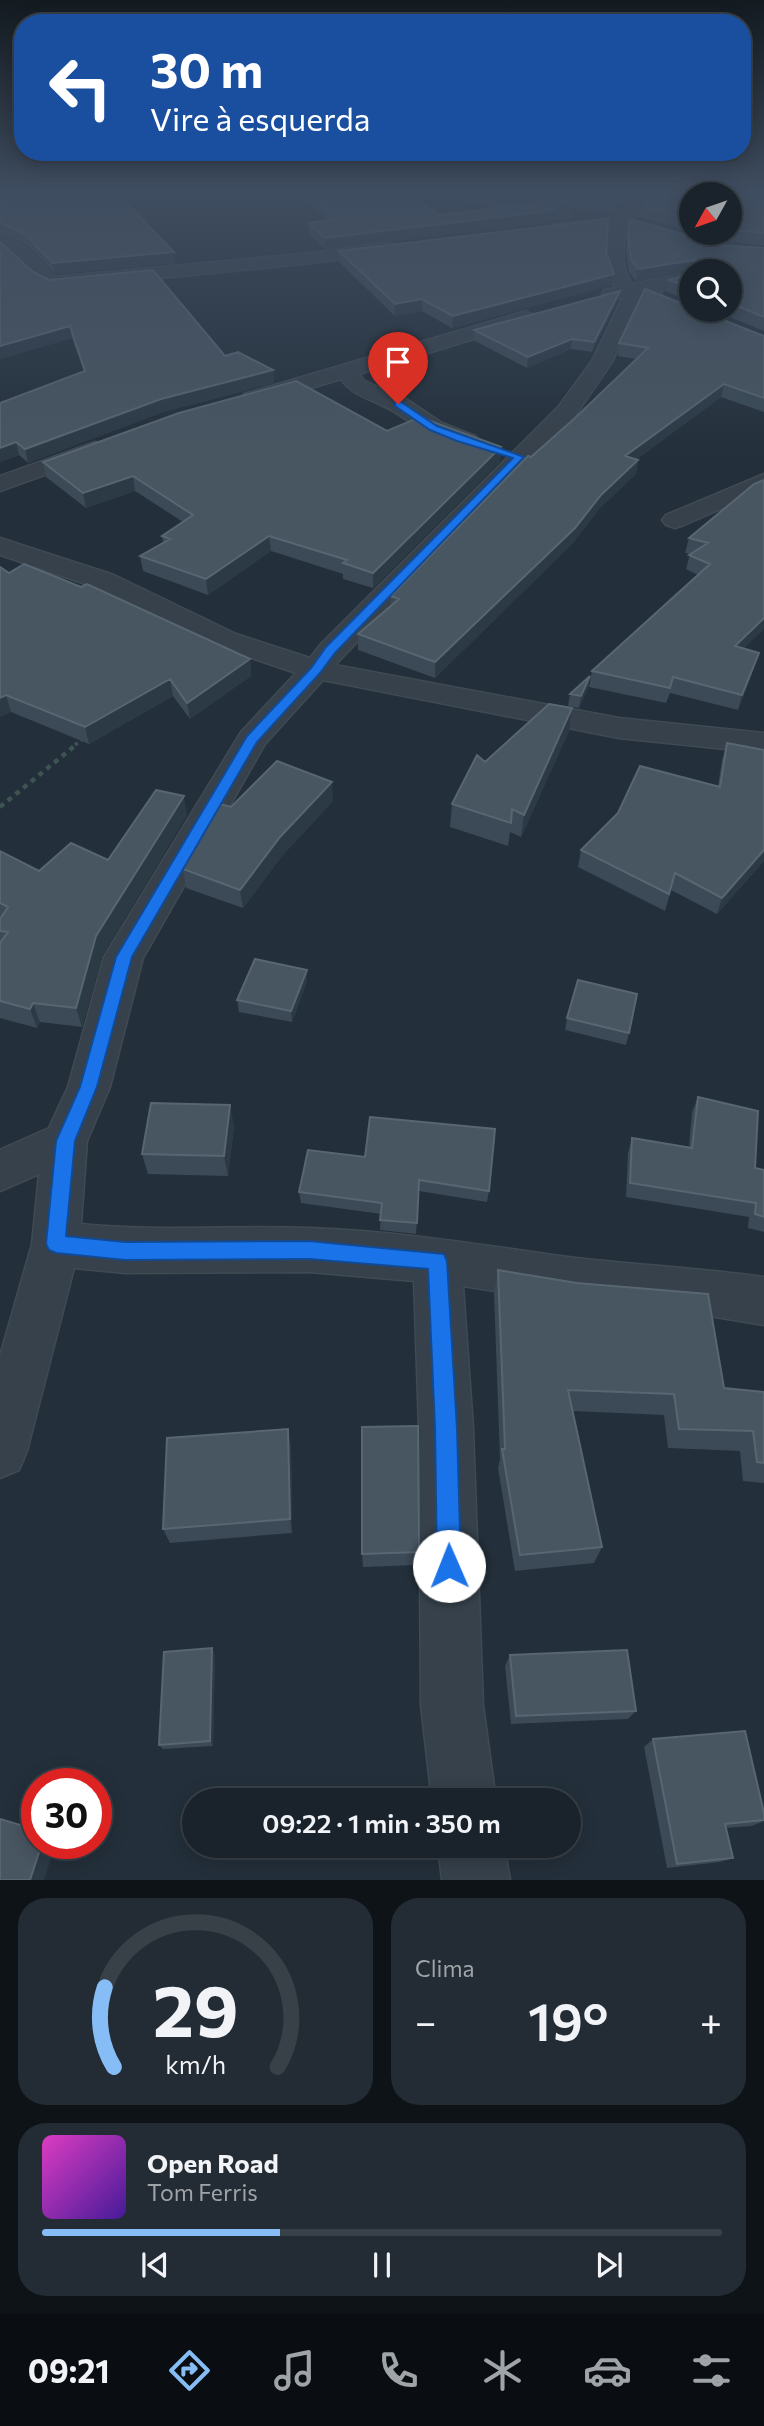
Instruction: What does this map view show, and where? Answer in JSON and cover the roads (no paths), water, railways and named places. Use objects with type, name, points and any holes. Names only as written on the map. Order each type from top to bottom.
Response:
[{"type":"street","points":[[622,282],[625,287],[669,301]]},
{"type":"street","points":[[590,300],[678,282]]},
{"type":"street","points":[[0,1451],[56,1244],[65,1141],[89,1087],[124,957],[252,739],[316,670],[504,453],[567,411],[602,362],[635,291]]},
{"type":"street","points":[[236,404],[545,312]]},
{"type":"street","points":[[346,370],[356,386],[398,404],[434,428],[504,453]]},
{"type":"street","points":[[0,484],[111,443]]},
{"type":"street","points":[[675,520],[764,481]]},
{"type":"street","points":[[0,546],[104,582],[226,640],[316,670],[619,728],[764,743]]},
{"type":"street","points":[[0,1171],[65,1141]]},
{"type":"street","points":[[56,1244],[125,1251],[309,1250],[437,1261],[571,1280],[703,1292],[764,1301]]},
{"type":"street","points":[[437,1261],[446,1428],[452,1705],[462,1788]]},
{"type":"street","points":[[473,1858],[476,1880]]}]
